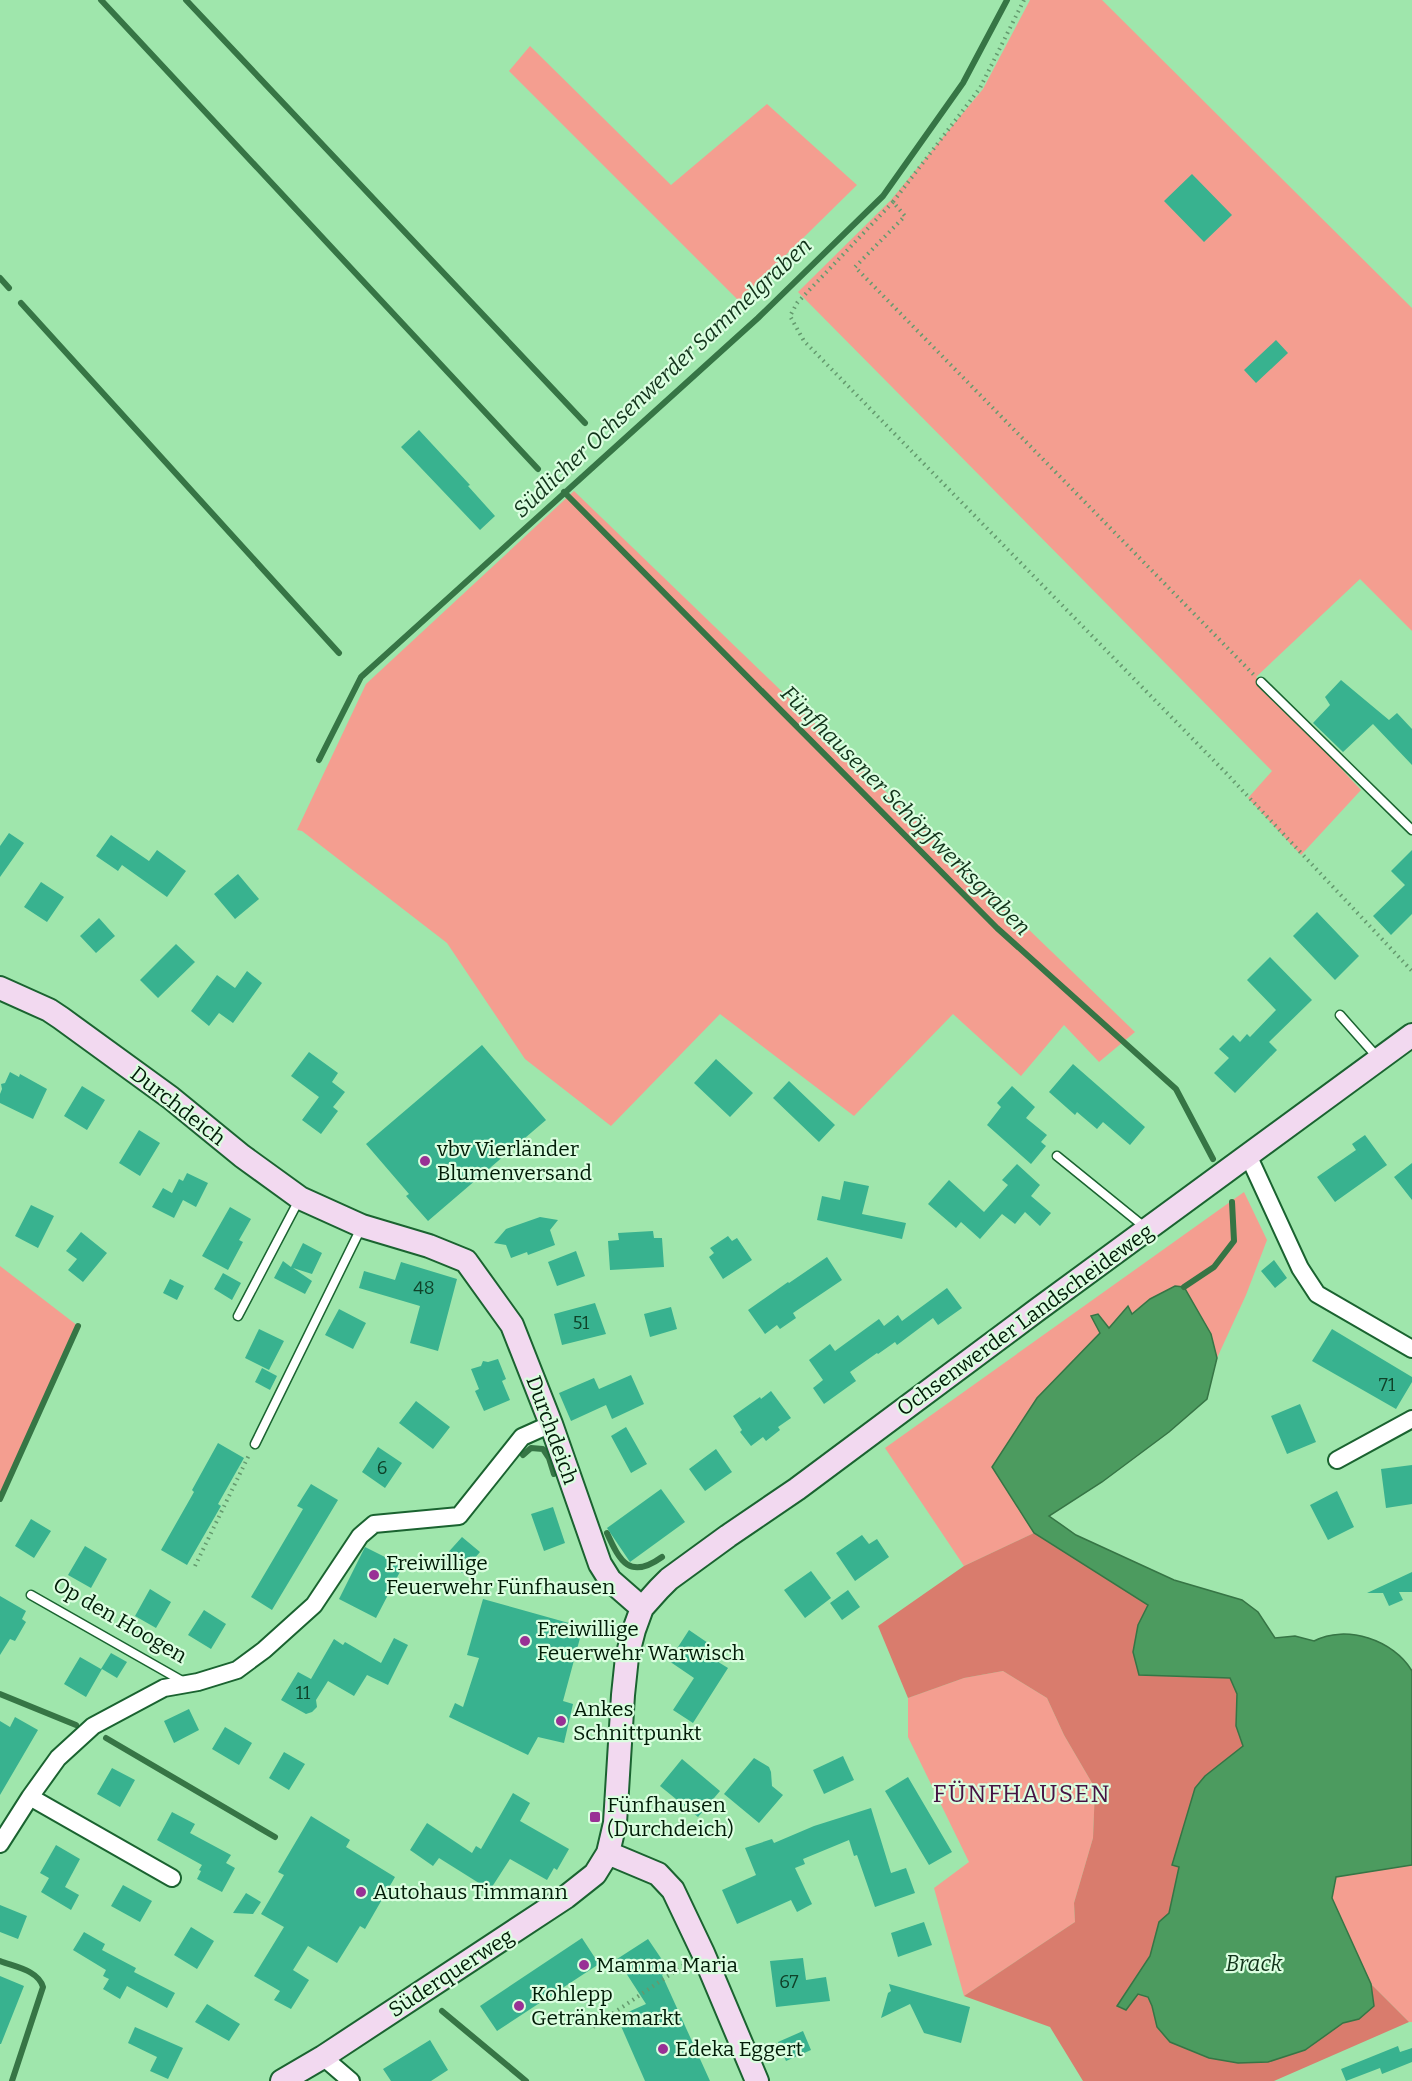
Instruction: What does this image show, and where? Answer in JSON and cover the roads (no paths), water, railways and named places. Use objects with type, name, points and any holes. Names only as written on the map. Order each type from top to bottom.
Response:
[{"type":"street","name":"Durchdeich","points":[[0,988],[49,1010],[61,1018],[171,1098],[242,1156],[300,1198],[362,1226],[429,1246],[466,1261],[512,1325],[551,1424],[600,1564],[610,1580],[642,1608]]},
{"type":"street","name":"Ochsenwerder Landscheideweg","points":[[642,1608],[669,1579],[797,1489],[1412,1035]]},
{"type":"street","points":[[1248,1155],[1300,1268],[1317,1294],[1412,1349]]},
{"type":"street","points":[[1337,1460],[1412,1419]]},
{"type":"street","name":"Op den Hoogen","points":[[0,1844],[58,1758],[93,1726],[164,1688],[237,1670],[264,1650],[314,1605],[360,1536],[374,1524],[459,1516],[522,1437],[551,1424]]},
{"type":"street","points":[[642,1608],[631,1640],[624,1680],[615,1823],[608,1853],[657,1874],[673,1890],[703,1953],[757,2081]]},
{"type":"street","points":[[30,1797],[172,1878]]},
{"type":"street","name":"Süderquerweg","points":[[282,2081],[323,2057],[566,1897],[595,1874],[608,1853]]},
{"type":"street","points":[[323,2057],[351,2081]]},
{"type":"lane","points":[[1261,682],[1412,830]]},
{"type":"lane","points":[[1340,1015],[1379,1059]]},
{"type":"lane","points":[[1057,1156],[1148,1229]]},
{"type":"lane","points":[[238,1316],[300,1198]]},
{"type":"lane","points":[[255,1444],[362,1226]]},
{"type":"lane","name":"Op den Hoogen","points":[[31,1595],[187,1684]]},
{"type":"water","name":"Brack","points":[[1175,1286],[1184,1287],[1211,1334],[1217,1358],[1207,1399],[1169,1432],[1102,1482],[1049,1516],[1076,1535],[1174,1580],[1242,1600],[1258,1612],[1275,1638],[1295,1636],[1314,1641],[1340,1634],[1368,1638],[1394,1651],[1412,1671],[1412,1865],[1336,1877],[1332,1898],[1371,1984],[1374,2006],[1359,2019],[1343,2023],[1305,2050],[1268,2062],[1238,2063],[1209,2058],[1170,2042],[1157,2027],[1148,1997],[1138,1994],[1126,2010],[1117,2006],[1150,1956],[1159,1922],[1169,1913],[1179,1867],[1172,1865],[1195,1788],[1205,1776],[1243,1746],[1236,1726],[1237,1694],[1230,1678],[1139,1675],[1133,1652],[1138,1625],[1148,1605],[1034,1533],[992,1467],[1037,1398],[1100,1333],[1091,1316],[1098,1314],[1109,1328],[1128,1306],[1132,1314],[1150,1299]]},
{"type":"waterway","points":[[101,0],[538,469]]},
{"type":"waterway","points":[[186,0],[585,423]]},
{"type":"waterway","name":"Südlicher Ochsenwerder Sammelgraben","points":[[319,760],[361,677],[758,318],[883,196],[963,83],[1007,0]]},
{"type":"waterway","points":[[0,278],[9,288]]},
{"type":"waterway","points":[[21,303],[339,653]]},
{"type":"waterway","name":"Fünfhausener Schöpfwerksgraben","points":[[564,492],[997,928],[1176,1089],[1213,1159]]},
{"type":"waterway","name":"Fünfhausener Schöpfwerksgraben","points":[[1184,1287],[1214,1267],[1234,1241],[1232,1202]]},
{"type":"waterway","points":[[0,1499],[78,1326]]},
{"type":"waterway","points":[[523,1455],[531,1448],[543,1449],[549,1458],[554,1474]]},
{"type":"waterway","points":[[607,1533],[617,1552],[627,1564],[642,1567],[662,1557]]},
{"type":"waterway","points":[[0,1694],[76,1725]]},
{"type":"waterway","points":[[106,1738],[275,1837]]},
{"type":"waterway","points":[[0,1961],[31,1973],[43,1987],[12,2081]]},
{"type":"waterway","points":[[442,2011],[526,2081]]},
{"type":"place","name":"vbv Vierländer Blumenversand","points":[[425,1161]]},
{"type":"place","name":"Freiwillige Feuerwehr Fünfhausen","points":[[374,1575]]},
{"type":"place","name":"Freiwillige Feuerwehr Warwisch","points":[[525,1641]]},
{"type":"place","name":"Ankes Schnittpunkt","points":[[561,1721]]},
{"type":"place","name":"Fünfhausen (Durchdeich)","points":[[595,1817]]},
{"type":"place","name":"Autohaus Timmann","points":[[361,1892]]},
{"type":"place","name":"Mamma Maria","points":[[584,1965]]},
{"type":"place","name":"Kohlepp Getränkemarkt","points":[[519,2006]]},
{"type":"place","name":"Edeka Eggert","points":[[663,2049]]},
{"type":"district","name":"FÜNFHAUSEN","points":[[1022,1794]]}]
